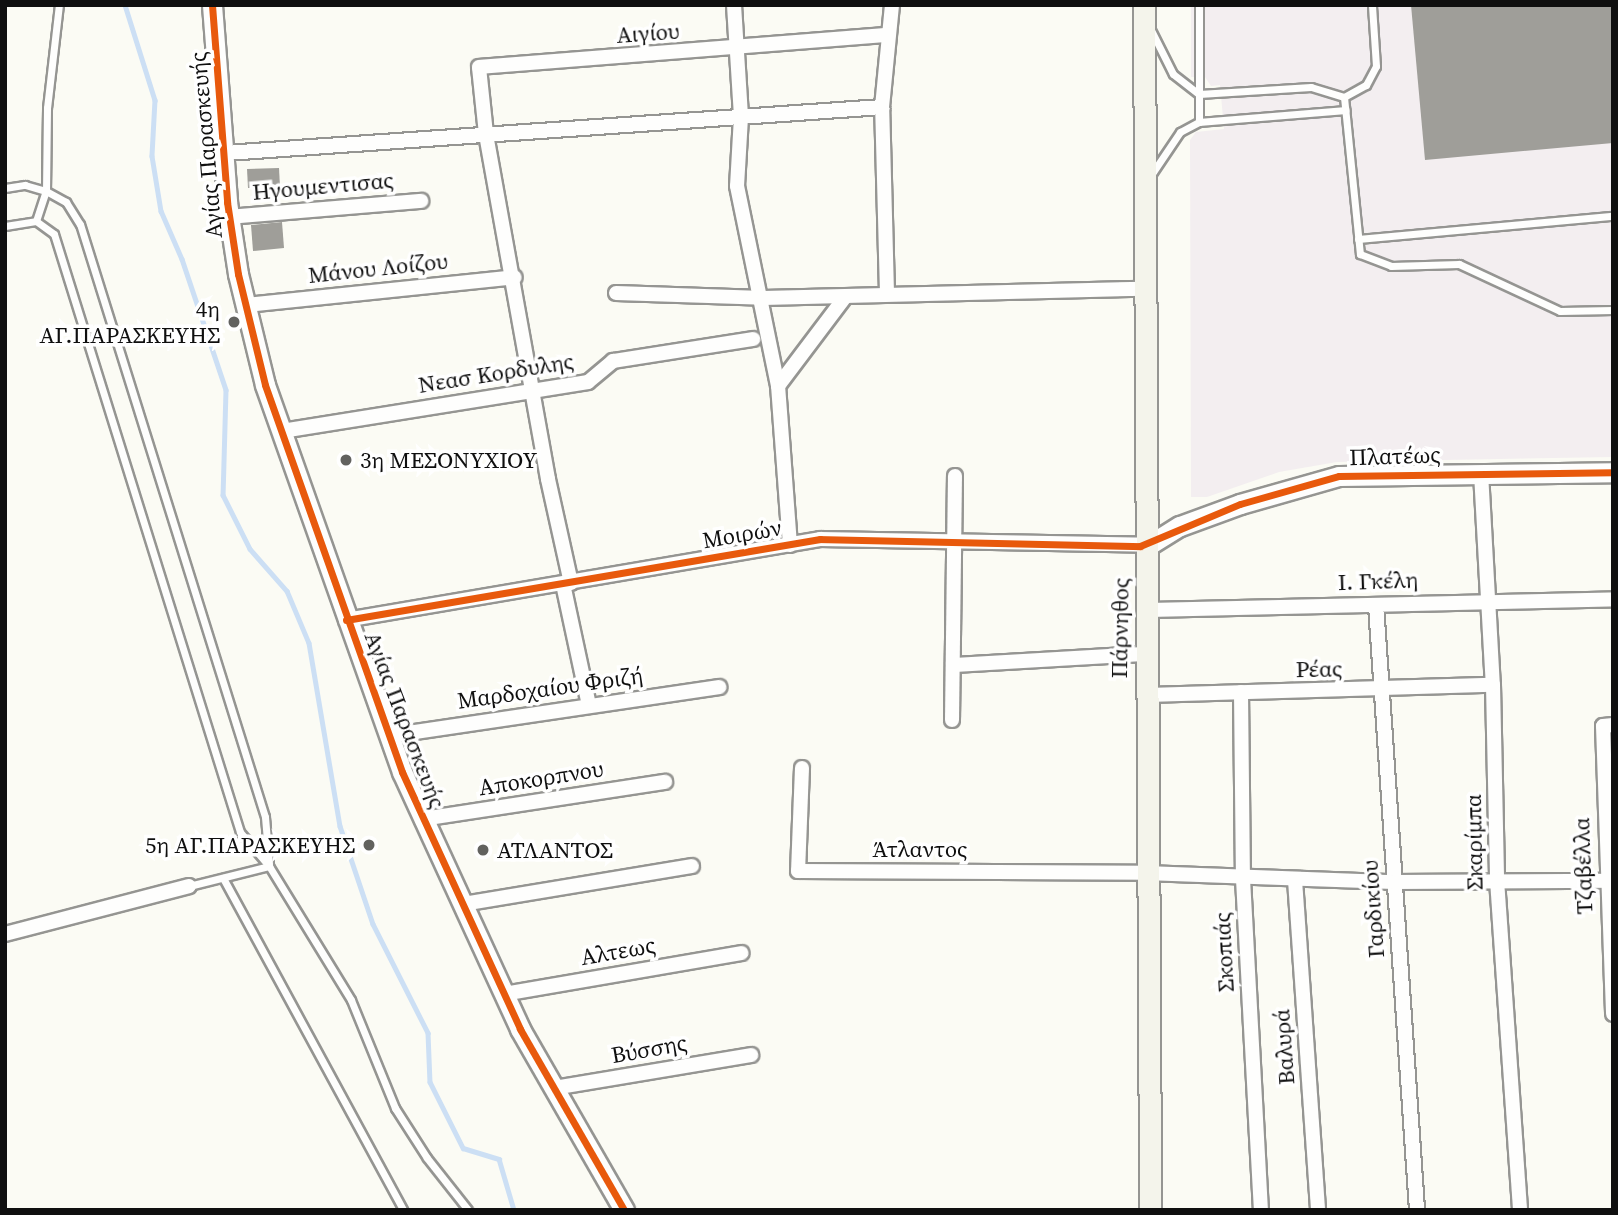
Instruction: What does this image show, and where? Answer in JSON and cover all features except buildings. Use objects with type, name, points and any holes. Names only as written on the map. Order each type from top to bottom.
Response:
[{"type":"main road","name":"Πάρνηθος","points":[[1144,10],[1144,289],[1149,545],[1145,610],[1145,873],[1150,1210]]},
{"type":"street","name":"Αγίας Παρασκευής","points":[[212,5],[226,153],[229,217],[246,305],[282,431],[346,620],[388,736],[422,819],[504,994],[624,1210]]},
{"type":"street","points":[[734,5],[741,117],[737,186],[763,298],[778,386],[790,545]]},
{"type":"street","points":[[887,293],[882,107],[892,5]]},
{"type":"street","name":"Αιγίου","points":[[486,134],[479,67],[736,50],[888,35]]},
{"type":"street","points":[[226,153],[882,107]]},
{"type":"street","points":[[486,134],[515,277],[589,705]]},
{"type":"street","name":"Ηγουμεντισας","points":[[229,217],[421,201]]},
{"type":"street","name":"Μάνου Λοίζου","points":[[246,305],[515,277]]},
{"type":"street","points":[[616,293],[763,298],[1144,289]]},
{"type":"street","points":[[778,386],[845,297]]},
{"type":"street","name":"Νεασ Κορδυλης","points":[[282,431],[588,382],[612,361],[753,339]]},
{"type":"street","name":"Πλατέως","points":[[1149,545],[1189,522],[1322,480],[1361,474],[1613,472]]},
{"type":"street","name":"Σκαρίμπα","points":[[1481,473],[1493,685],[1497,880],[1520,1210]]},
{"type":"street","points":[[952,720],[955,476]]},
{"type":"street","name":"Μοιρών","points":[[346,620],[820,539],[1149,545]]},
{"type":"street","name":"Ι. Γκέλη","points":[[1145,610],[1613,599]]},
{"type":"street","name":"Γαρδικίου","points":[[1376,605],[1417,1210]]},
{"type":"street","points":[[953,665],[1145,654]]},
{"type":"street","name":"Ρέας","points":[[1146,695],[1382,691],[1493,685]]},
{"type":"street","name":"Μαρδοχαίου Φριζή","points":[[388,736],[719,687]]},
{"type":"street","name":"Σκοπιάς","points":[[1241,692],[1243,879],[1261,1210]]},
{"type":"street","name":"Τζαβέλλα","points":[[1613,725],[1603,726],[1613,1014]]},
{"type":"street","name":"Άτλαντος","points":[[802,768],[798,871],[1145,873]]},
{"type":"street","name":"Αποκορπνου","points":[[422,819],[665,782]]},
{"type":"street","points":[[463,904],[692,866]]},
{"type":"street","points":[[1145,873],[1243,879],[1394,882],[1609,881]]},
{"type":"street","name":"Βαλυρά","points":[[1295,880],[1318,1210]]},
{"type":"street","points":[[5,934],[189,887]]},
{"type":"street","name":"Αλτεως","points":[[504,994],[741,953]]},
{"type":"street","name":"Βύσσης","points":[[554,1088],[751,1055]]},
{"type":"lane","points":[[36,221],[46,191],[47,108],[59,5]]},
{"type":"lane","points":[[1199,5],[1199,122]]},
{"type":"lane","points":[[1144,10],[1173,74],[1199,94],[1311,87],[1345,97],[1366,85],[1376,66],[1372,5]]},
{"type":"lane","points":[[1345,97],[1360,254],[1382,265],[1460,264],[1548,308],[1572,313],[1613,310]]},
{"type":"lane","points":[[1145,185],[1172,141],[1199,122],[1346,110]]},
{"type":"lane","points":[[5,188],[25,185],[46,191],[66,202],[80,224],[265,817],[270,866]]},
{"type":"lane","points":[[1358,239],[1613,216]]},
{"type":"lane","points":[[5,226],[36,221],[54,234],[240,832],[270,866],[351,1000],[396,1108],[427,1158],[468,1210]]},
{"type":"lane","points":[[189,887],[270,866]]},
{"type":"lane","points":[[223,878],[403,1210]]},
{"type":"shaded area","points":[[1191,5],[1613,5],[1613,457],[1337,462],[1279,472],[1207,497],[1191,497],[1190,140],[1196,132],[1224,129],[1220,85],[1211,86],[1205,77],[1191,77]]},
{"type":"waterway","points":[[125,5],[155,100],[152,156],[161,211],[182,259],[226,390],[223,495],[250,549],[287,591],[309,643],[340,826],[373,924],[428,1033],[430,1082],[463,1148],[499,1159],[514,1210]]},
{"type":"cycle path","points":[[212,5],[227,202],[238,274],[265,385],[402,772],[520,1029],[624,1210]]},
{"type":"cycle path","points":[[346,620],[820,539],[1140,546],[1240,504],[1339,476],[1613,472]]},
{"type":"place","name":"4η ΑΓ.ΠΑΡΑΣΚΕΥΗΣ","points":[[234,322]]},
{"type":"place","name":"3η ΜΕΣΟΝΥΧΙΟΥ","points":[[346,460]]},
{"type":"place","name":"5η ΑΓ.ΠΑΡΑΣΚΕΥΗΣ","points":[[369,845]]},
{"type":"place","name":"ΑΤΛΑΝΤΟΣ","points":[[483,850]]}]
